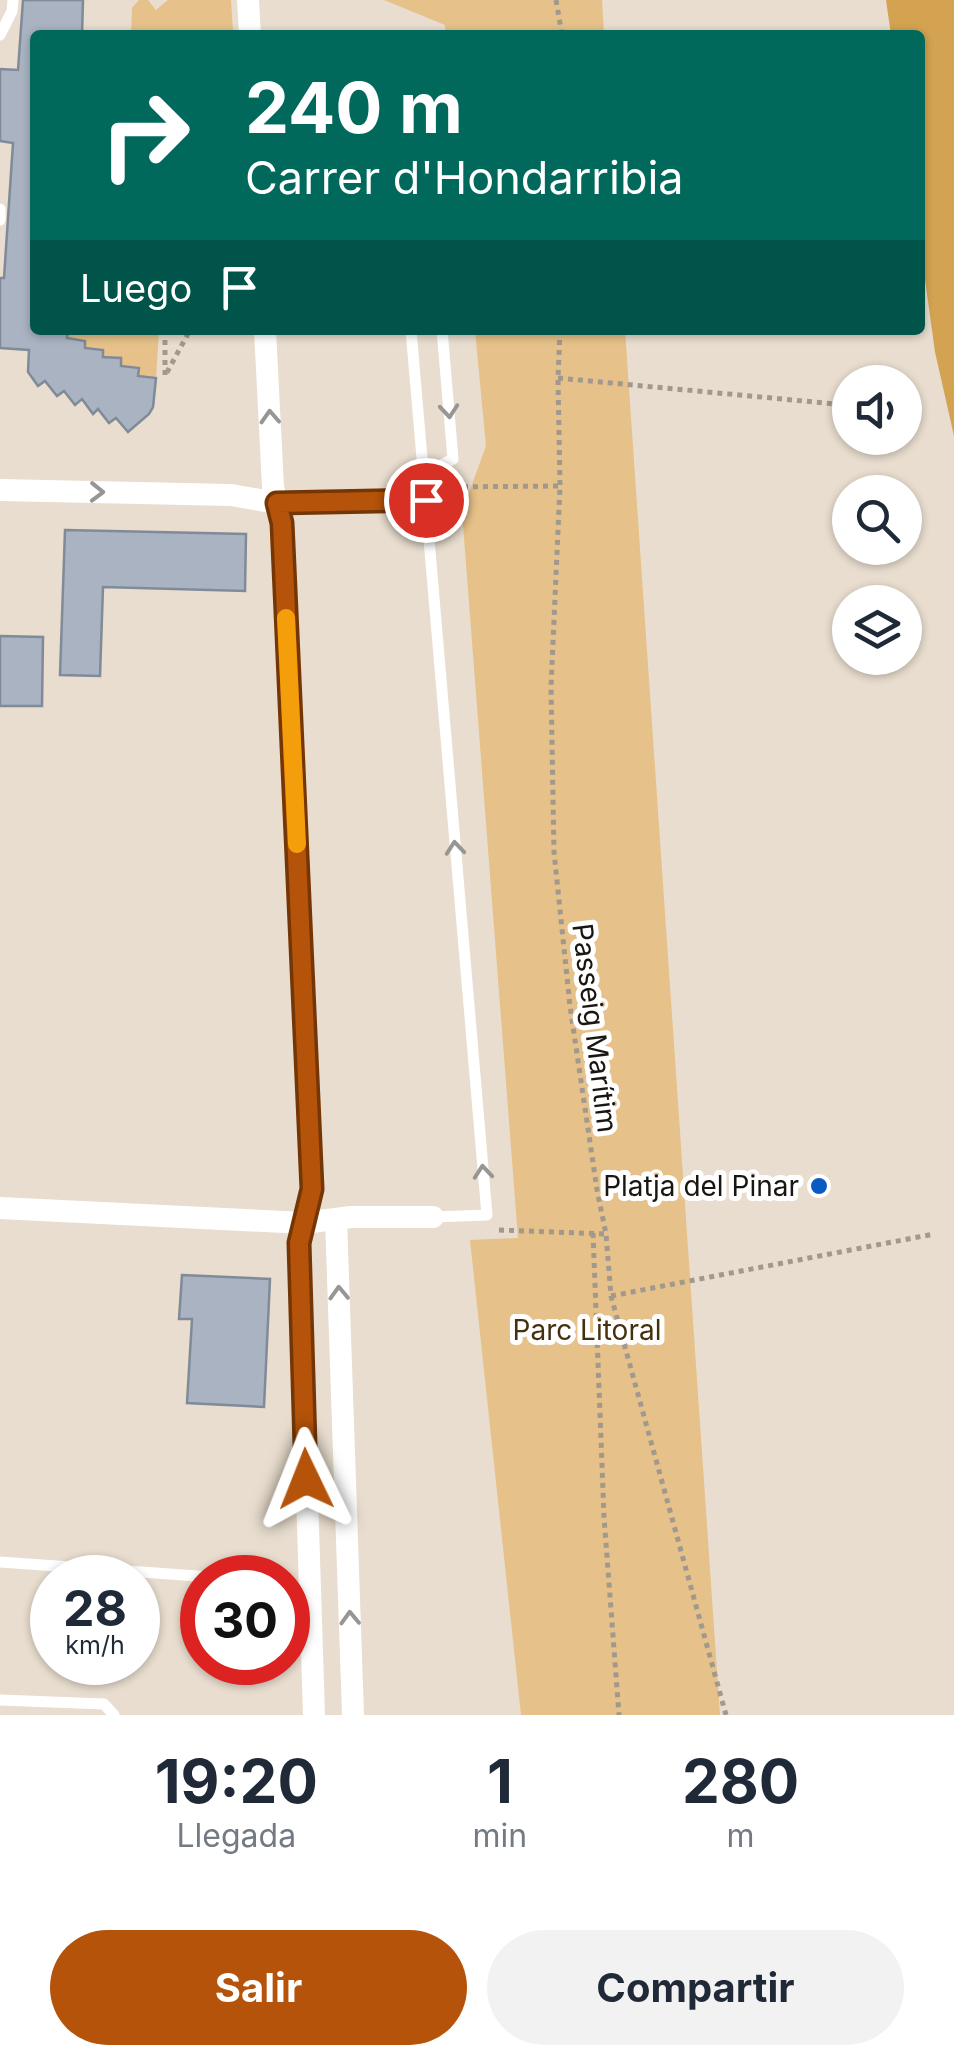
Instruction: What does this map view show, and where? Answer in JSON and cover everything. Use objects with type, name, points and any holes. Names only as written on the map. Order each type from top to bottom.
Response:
[{"type":"street","points":[[248,0],[250,30]]},
{"type":"street","points":[[265,335],[273,487],[282,523],[312,1189],[299,1243],[314,1715]]},
{"type":"street","points":[[0,490],[231,495],[277,503],[426,500]]},
{"type":"street","points":[[0,1208],[304,1223],[433,1217]]},
{"type":"street","points":[[336,1219],[353,1715]]},
{"type":"lane","points":[[0,34],[13,0]]},
{"type":"lane","points":[[0,210],[0,220]]},
{"type":"lane","points":[[411,335],[487,1215],[433,1217]]},
{"type":"lane","points":[[424,474],[453,459],[442,335]]},
{"type":"lane","points":[[0,1562],[180,1575]]},
{"type":"lane","points":[[0,1700],[104,1704],[114,1715]]},
{"type":"path","points":[[556,0],[561,30]]},
{"type":"path","points":[[166,335],[165,376],[187,335]]},
{"type":"path","name":"Passeig Marítim","points":[[560,335],[560,486],[551,687],[554,852],[570,1006],[596,1190],[606,1234],[611,1296],[726,1715]]},
{"type":"path","points":[[558,378],[832,404]]},
{"type":"path","points":[[485,1230],[606,1234]]},
{"type":"path","points":[[592,1233],[604,1517],[619,1715]]},
{"type":"path","points":[[611,1296],[934,1234]]},
{"type":"green space","points":[[139,0],[148,0],[156,10],[168,0],[231,0],[233,30],[131,30],[132,8]]},
{"type":"green space","points":[[384,0],[602,0],[604,30],[446,30],[445,25]]},
{"type":"green space","points":[[159,335],[156,378],[138,376],[138,368],[121,366],[120,358],[103,357],[103,350],[85,348],[84,341],[67,338]]},
{"type":"green space","name":"Parc Litoral","points":[[475,335],[625,335],[720,1715],[521,1715],[470,1240],[518,1238],[462,512],[486,446]]},
{"type":"shaded area","points":[[886,0],[954,0],[954,436],[935,352],[925,279],[925,30],[890,30]]},
{"type":"building","points":[[23,0],[83,0],[82,30],[30,30],[30,335],[67,335],[85,341],[85,348],[103,350],[103,357],[121,358],[121,366],[139,368],[138,376],[156,378],[153,407],[128,432],[116,418],[109,423],[98,409],[93,414],[82,399],[75,405],[64,391],[57,396],[45,381],[38,386],[28,372],[29,350],[0,348],[0,278],[4,278],[13,143],[0,141],[0,69],[18,70]]},
{"type":"building","points":[[65,530],[246,534],[245,591],[103,587],[100,676],[60,675]]},
{"type":"building","points":[[0,636],[43,637],[42,706],[0,706]]},
{"type":"building","points":[[182,1275],[270,1279],[264,1407],[187,1403],[192,1319],[179,1319]]},
{"type":"slow traffic","points":[[286,618],[297,844]]},
{"type":"place","name":"Platja del Pinar","points":[[819,1186]]},
{"type":"route","points":[[306,1479],[299,1243],[312,1189],[282,523],[277,503],[426,500]]}]
